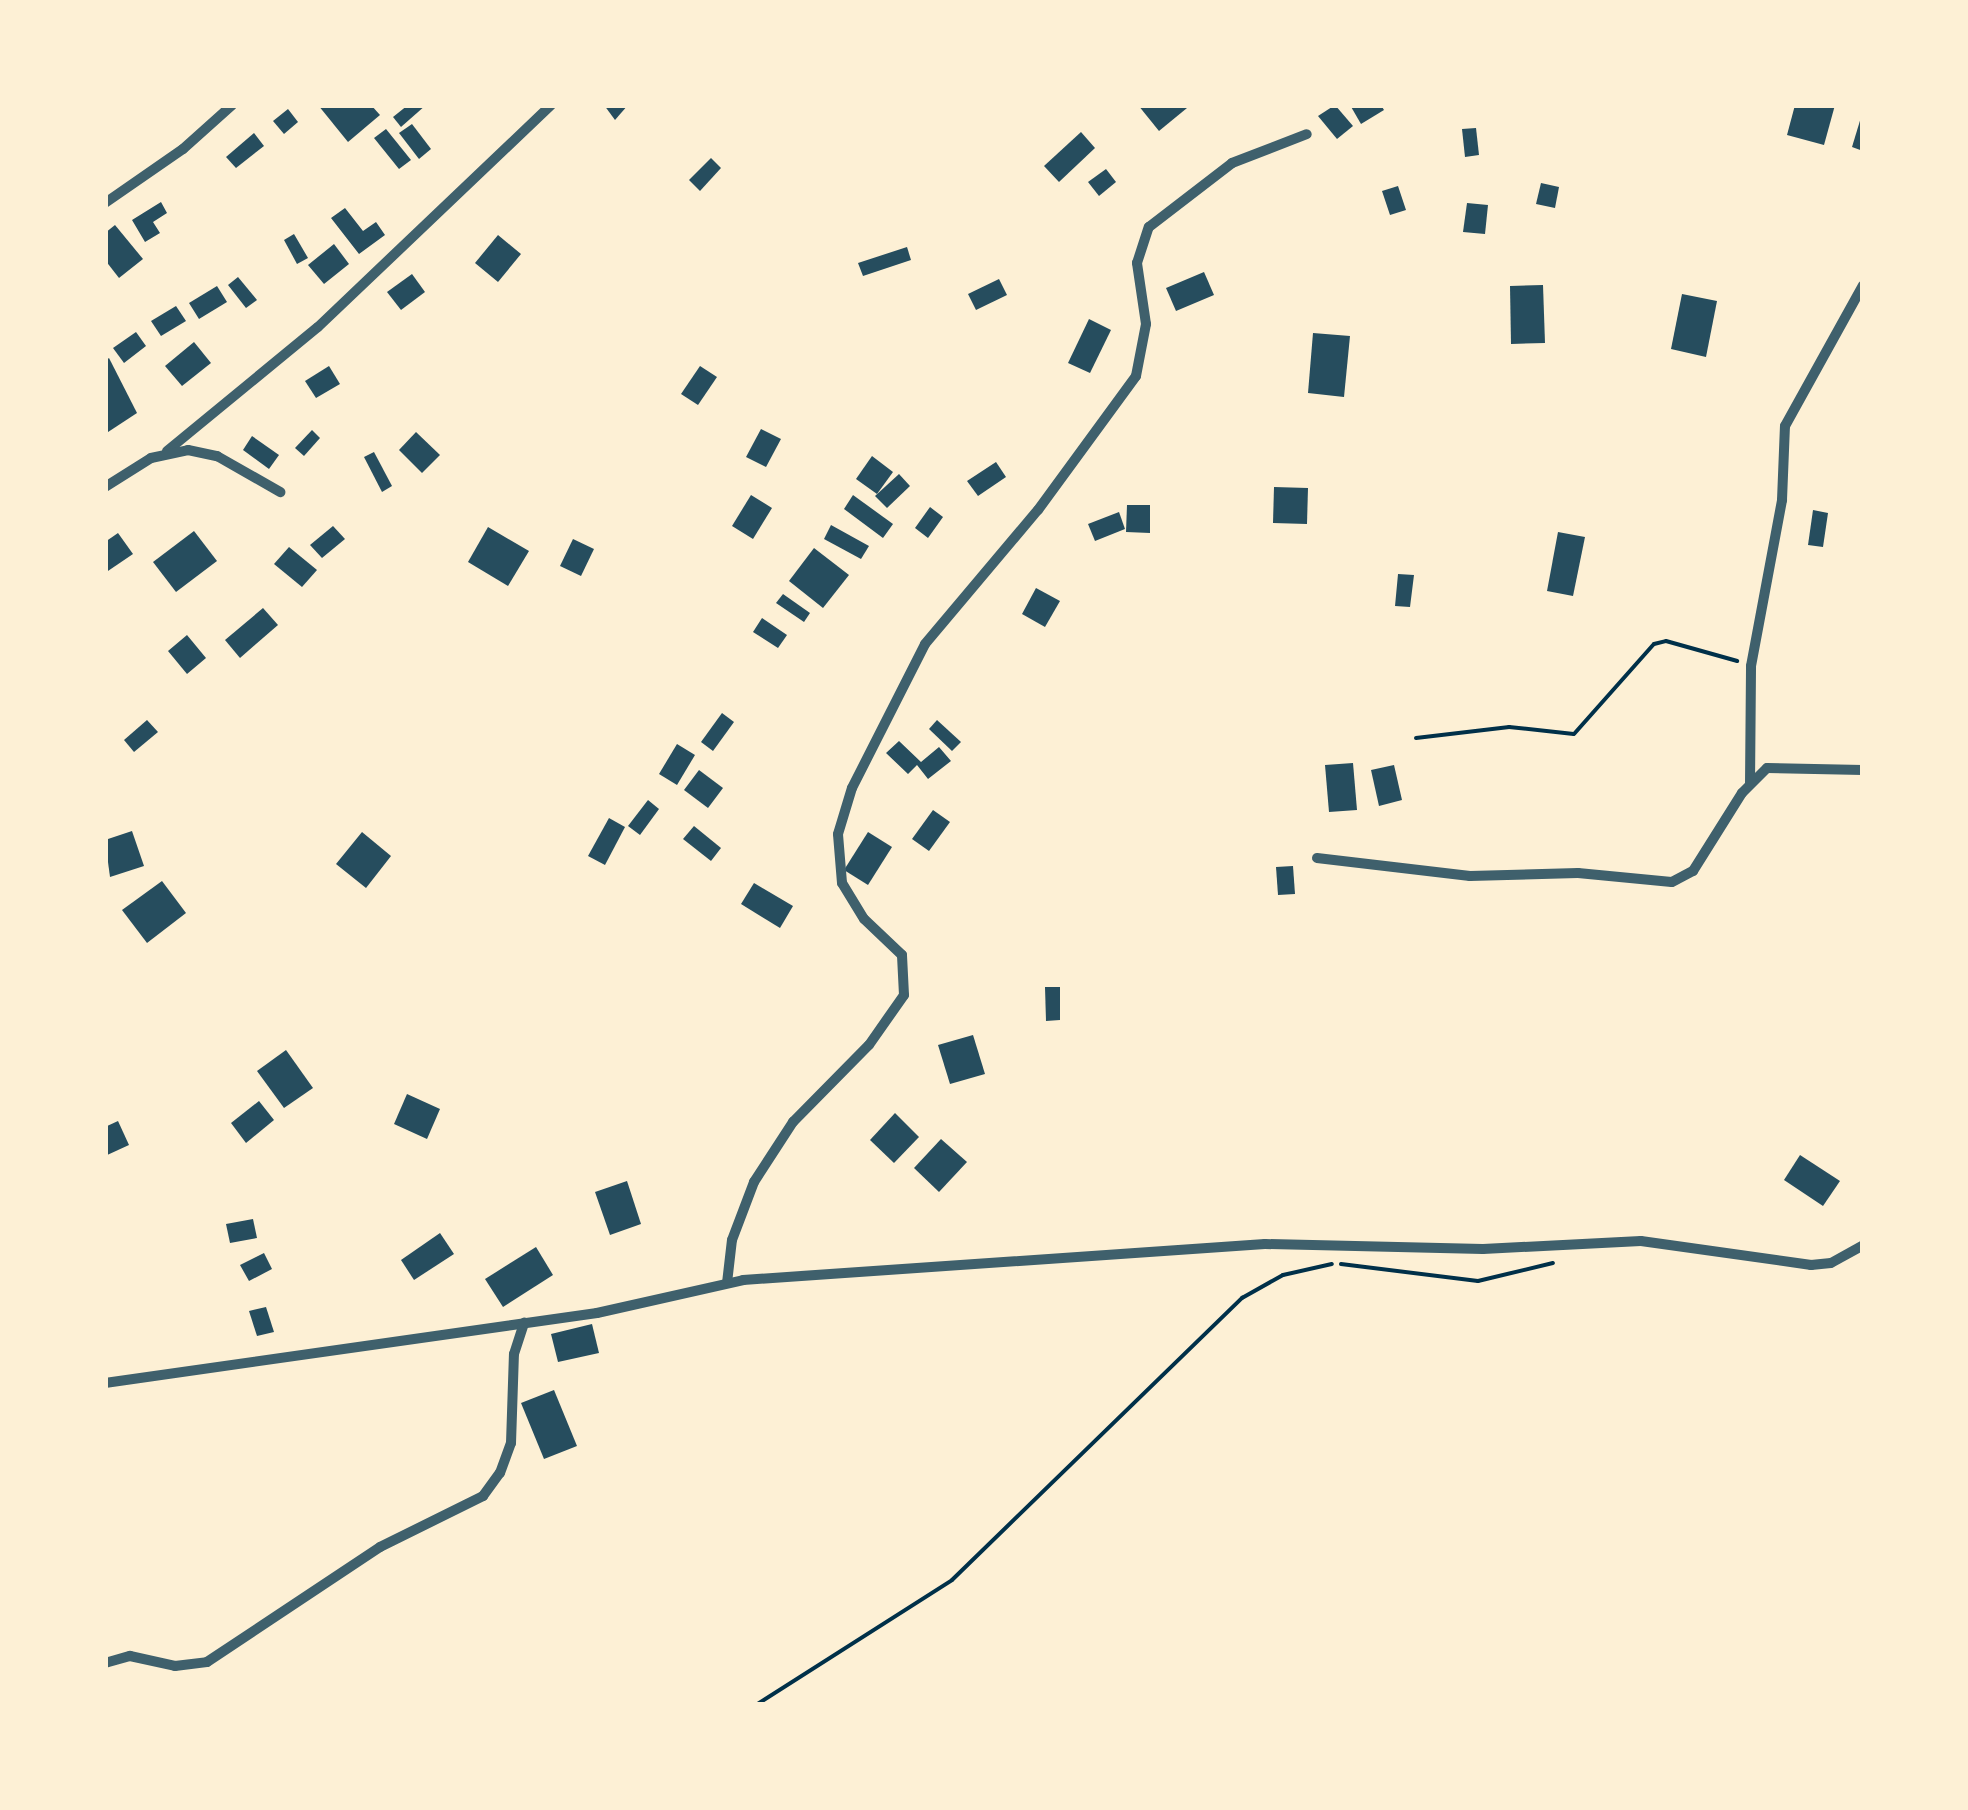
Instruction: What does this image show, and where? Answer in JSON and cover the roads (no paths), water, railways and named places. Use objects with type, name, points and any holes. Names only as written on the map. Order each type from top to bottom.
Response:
[{"type":"street","points":[[105,202],[183,149],[232,105]]},
{"type":"street","points":[[105,486],[167,451],[318,327],[550,105]]},
{"type":"street","points":[[728,1284],[732,1240],[754,1182],[794,1122],[869,1045],[904,995],[902,955],[864,919],[842,884],[838,834],[852,788],[925,644],[1038,510],[1136,376],[1146,324],[1137,263],[1149,227],[1232,164],[1307,134]]},
{"type":"street","points":[[1750,784],[1752,666],[1782,500],[1784,426],[1863,284]]},
{"type":"street","points":[[167,451],[217,456],[280,492]]},
{"type":"street","points":[[1316,858],[1470,876],[1578,873],[1672,882],[1693,870],[1750,784],[1776,766],[1863,770]]},
{"type":"street","points":[[105,1383],[524,1323],[728,1284],[1265,1244],[1483,1249],[1642,1241],[1810,1265],[1831,1263],[1863,1246]]},
{"type":"street","points":[[105,1663],[130,1656],[175,1666],[207,1662],[380,1547],[483,1496],[511,1443],[514,1354],[524,1323]]}]
